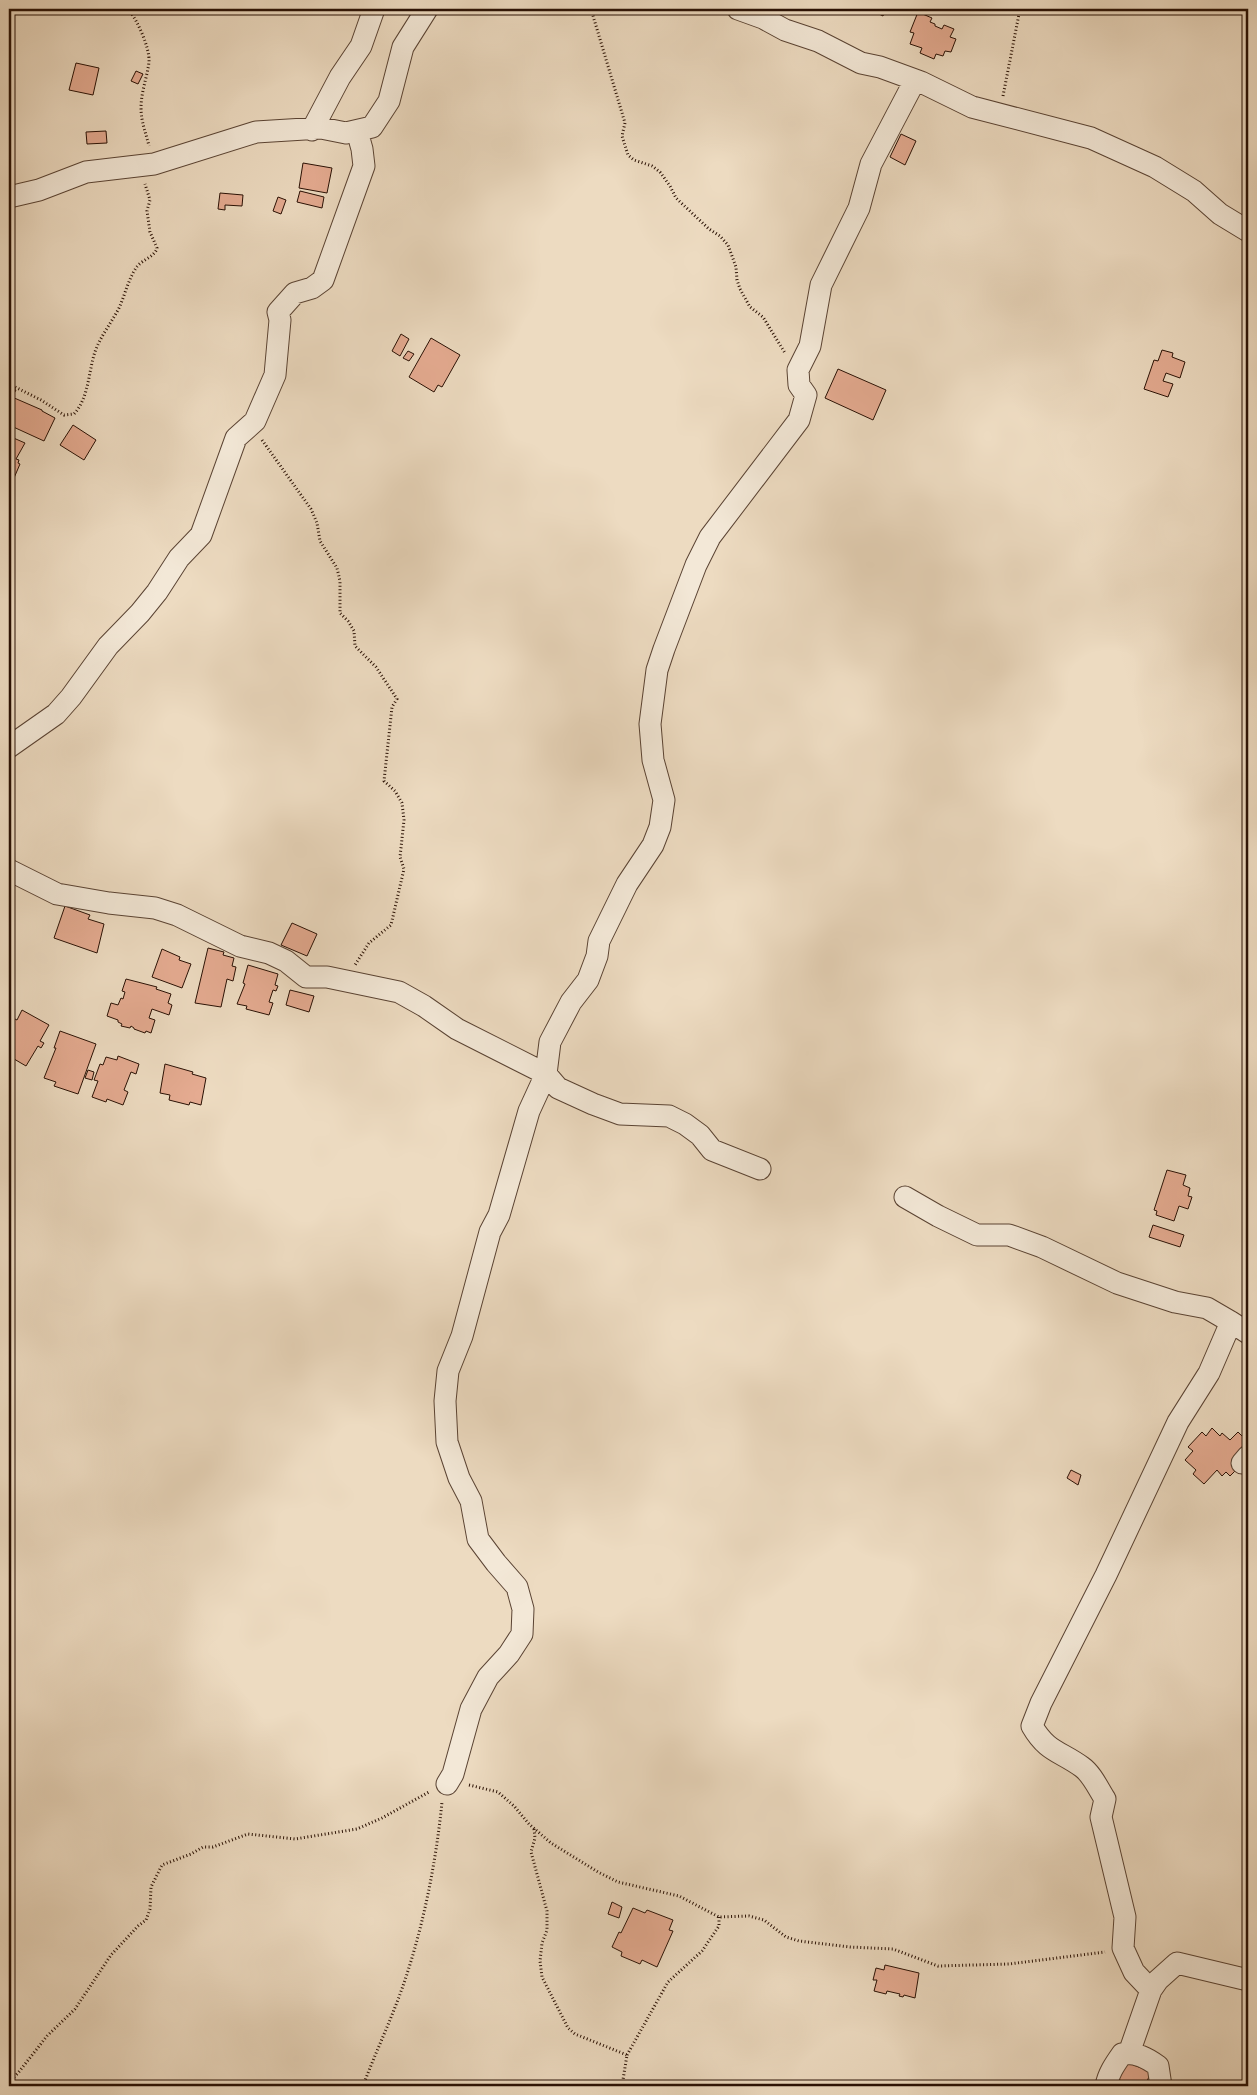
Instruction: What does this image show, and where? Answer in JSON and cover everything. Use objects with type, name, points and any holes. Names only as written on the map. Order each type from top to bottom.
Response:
[{"type":"street","points":[[312,130],[340,77],[361,46],[374,9]]},
{"type":"street","points":[[9,198],[39,190],[86,172],[148,164],[256,132],[321,128],[346,133],[372,127],[389,101],[403,47],[427,9]]},
{"type":"street","points":[[738,9],[764,18],[785,30],[818,40],[862,63],[880,67],[921,82],[972,107],[1091,138],[1155,167],[1194,191],[1220,214],[1248,231]]},
{"type":"street","points":[[444,1785],[453,1774],[471,1709],[488,1677],[509,1654],[522,1634],[523,1609],[517,1587],[478,1538],[471,1502],[459,1478],[447,1442],[445,1401],[448,1371],[462,1336],[490,1232],[498,1215],[529,1111],[546,1074],[550,1042],[571,1002],[588,980],[597,956],[599,941],[627,884],[653,845],[660,827],[664,800],[653,760],[650,724],[657,670],[664,649],[696,565],[710,537],[799,420],[806,395],[799,385],[798,370],[810,346],[821,285],[858,208],[871,164],[913,84],[921,82]]},
{"type":"street","points":[[9,747],[56,714],[66,703],[108,646],[157,592],[179,558],[201,535],[236,438],[255,421],[275,375],[279,327],[278,312],[295,293],[312,288],[323,280],[364,166],[357,131]]},
{"type":"street","points":[[9,870],[57,894],[109,903],[155,908],[177,915],[240,946],[269,953],[286,961],[306,978],[327,977],[399,992],[424,1006],[457,1030],[546,1074],[558,1088],[592,1104],[620,1114],[669,1116],[692,1129],[712,1150],[760,1168]]},
{"type":"street","points":[[905,1197],[977,1235],[1009,1235],[1042,1246],[1117,1283],[1175,1302],[1207,1308],[1239,1328],[1178,1422],[1110,1566],[1041,1703],[1032,1726],[1041,1740],[1056,1752],[1084,1768],[1105,1799],[1101,1817],[1125,1916],[1123,1948],[1134,1972],[1151,1990]]},
{"type":"street","points":[[1129,2053],[1151,1990],[1158,1980],[1177,1963],[1248,1980]]},
{"type":"street","points":[[1106,2086],[1108,2077],[1117,2061],[1122,2054],[1129,2053],[1146,2058],[1158,2066],[1161,2086]]},
{"type":"path","points":[[9,384],[41,400],[64,415],[74,414],[79,408],[86,390],[91,359],[119,307],[136,268],[156,252],[158,248],[150,232],[147,212],[150,200],[145,180],[149,147],[142,126],[141,107],[142,92],[149,62],[138,24],[128,9]]},
{"type":"path","points":[[591,9],[625,123],[622,136],[625,150],[634,160],[652,166],[660,172],[676,198],[728,244],[736,267],[737,280],[746,301],[763,317],[781,349],[793,360],[798,370]]},
{"type":"path","points":[[999,114],[1020,9]]},
{"type":"path","points":[[255,421],[262,439],[272,455],[311,509],[317,523],[320,542],[337,568],[340,582],[340,613],[354,631],[355,646],[376,667],[397,699],[392,707],[384,780],[395,791],[402,803],[404,820],[400,857],[404,869],[391,925],[368,943],[347,981]]},
{"type":"path","points":[[9,2082],[18,2074],[47,2036],[75,2009],[111,1955],[146,1920],[150,1909],[151,1887],[162,1865],[191,1854],[203,1847],[213,1847],[248,1834],[295,1839],[357,1829],[444,1785],[462,1784],[498,1792],[551,1842],[598,1872],[618,1882],[679,1896],[719,1917],[748,1916],[764,1920],[786,1937],[799,1941],[850,1947],[892,1949],[938,1966],[1009,1964],[1123,1948]]},
{"type":"path","points":[[362,2086],[405,1981],[430,1884],[444,1785]]},
{"type":"path","points":[[534,1828],[535,1838],[531,1852],[547,1911],[547,1930],[542,1943],[540,1961],[542,1977],[568,2028],[575,2034],[614,2048],[627,2055]]},
{"type":"path","points":[[622,2086],[627,2055],[668,1982],[702,1951],[719,1926],[719,1917]]},
{"type":"building","points":[[869,9],[886,9],[883,16]]},
{"type":"building","points":[[886,9],[896,9],[895,13]]},
{"type":"building","points":[[918,12],[932,18],[930,22],[935,24],[935,26],[942,29],[944,25],[954,29],[950,37],[956,39],[951,52],[945,51],[943,56],[936,54],[934,59],[920,53],[922,48],[910,44],[914,33],[910,32]]},
{"type":"building","points":[[76,63],[99,68],[93,95],[69,90]]},
{"type":"building","points":[[136,71],[143,74],[138,84],[131,81]]},
{"type":"building","points":[[106,131],[107,143],[87,144],[86,132]]},
{"type":"building","points":[[901,134],[916,141],[905,165],[890,157]]},
{"type":"building","points":[[303,163],[332,168],[327,193],[299,188]]},
{"type":"building","points":[[300,191],[324,197],[322,208],[297,202]]},
{"type":"building","points":[[220,193],[243,195],[242,206],[225,205],[225,210],[218,209]]},
{"type":"building","points":[[278,197],[286,200],[281,214],[273,211]]},
{"type":"building","points":[[401,334],[409,339],[400,356],[392,351]]},
{"type":"building","points":[[431,338],[460,355],[442,387],[438,385],[434,392],[409,377]]},
{"type":"building","points":[[1162,350],[1173,353],[1172,357],[1185,362],[1180,378],[1166,373],[1163,381],[1173,384],[1168,397],[1144,389],[1154,360],[1158,361]]},
{"type":"building","points":[[408,351],[414,354],[409,361],[403,358]]},
{"type":"building","points":[[838,369],[886,390],[873,420],[825,398]]},
{"type":"building","points":[[9,387],[16,390],[12,397],[55,418],[44,441],[9,425]]},
{"type":"building","points":[[73,425],[96,440],[84,460],[60,445]]},
{"type":"building","points":[[9,436],[25,443],[16,459],[19,460],[18,463],[20,464],[14,478],[9,475]]},
{"type":"building","points":[[65,906],[90,915],[88,919],[104,924],[97,953],[54,938]]},
{"type":"building","points":[[292,923],[317,934],[307,956],[281,945]]},
{"type":"building","points":[[208,948],[224,952],[223,955],[234,958],[232,966],[236,967],[233,981],[227,979],[221,1007],[195,1003]]},
{"type":"building","points":[[162,949],[180,957],[179,960],[191,964],[182,988],[152,977]]},
{"type":"building","points":[[248,965],[278,974],[275,985],[278,986],[276,991],[273,990],[269,1002],[273,1003],[269,1015],[246,1009],[247,1006],[237,1004],[245,984],[243,983]]},
{"type":"building","points":[[126,979],[157,987],[156,989],[171,994],[168,1003],[172,1005],[169,1015],[152,1009],[149,1018],[155,1020],[151,1033],[146,1031],[145,1033],[131,1026],[130,1028],[121,1026],[122,1024],[118,1020],[107,1016],[111,1003],[118,1005],[121,998],[123,999],[125,992],[122,991]]},
{"type":"building","points":[[290,990],[314,996],[309,1012],[286,1005]]},
{"type":"building","points":[[22,1010],[49,1025],[40,1041],[44,1043],[41,1048],[38,1046],[26,1066],[9,1056],[9,1016],[17,1020]]},
{"type":"building","points":[[60,1031],[96,1044],[78,1094],[54,1086],[56,1082],[44,1078],[56,1048],[54,1048]]},
{"type":"building","points":[[118,1056],[139,1064],[136,1074],[131,1072],[124,1090],[128,1092],[123,1105],[107,1099],[106,1102],[92,1097],[98,1081],[94,1080],[100,1064],[103,1065],[106,1057],[117,1060]]},
{"type":"building","points":[[165,1064],[206,1078],[201,1105],[190,1102],[189,1105],[169,1100],[170,1095],[160,1093]]},
{"type":"building","points":[[88,1070],[94,1072],[92,1080],[85,1078]]},
{"type":"building","points":[[1167,1170],[1186,1175],[1183,1185],[1190,1188],[1188,1196],[1192,1197],[1188,1209],[1179,1206],[1174,1221],[1156,1215],[1157,1211],[1154,1210]]},
{"type":"building","points":[[1153,1225],[1184,1235],[1180,1247],[1149,1237]]},
{"type":"building","points":[[1212,1428],[1220,1436],[1222,1433],[1230,1440],[1238,1432],[1248,1442],[1248,1449],[1239,1467],[1230,1476],[1226,1472],[1222,1476],[1217,1470],[1204,1484],[1193,1474],[1196,1470],[1185,1460],[1193,1451],[1188,1447],[1202,1432],[1206,1436]]},
{"type":"building","points":[[1071,1470],[1081,1475],[1078,1485],[1067,1478]]},
{"type":"building","points":[[612,1902],[622,1907],[619,1918],[608,1914]]},
{"type":"building","points":[[633,1908],[645,1913],[647,1910],[673,1920],[669,1930],[673,1931],[657,1967],[642,1960],[640,1964],[621,1956],[622,1952],[612,1947]]},
{"type":"building","points":[[885,1965],[919,1973],[915,1998],[904,1995],[903,1997],[899,1996],[900,1994],[887,1991],[886,1994],[874,1991],[877,1980],[873,1980],[876,1968],[884,1970]]},
{"type":"building","points":[[1124,2061],[1151,2072],[1145,2086],[1134,2086],[1115,2078]]}]
